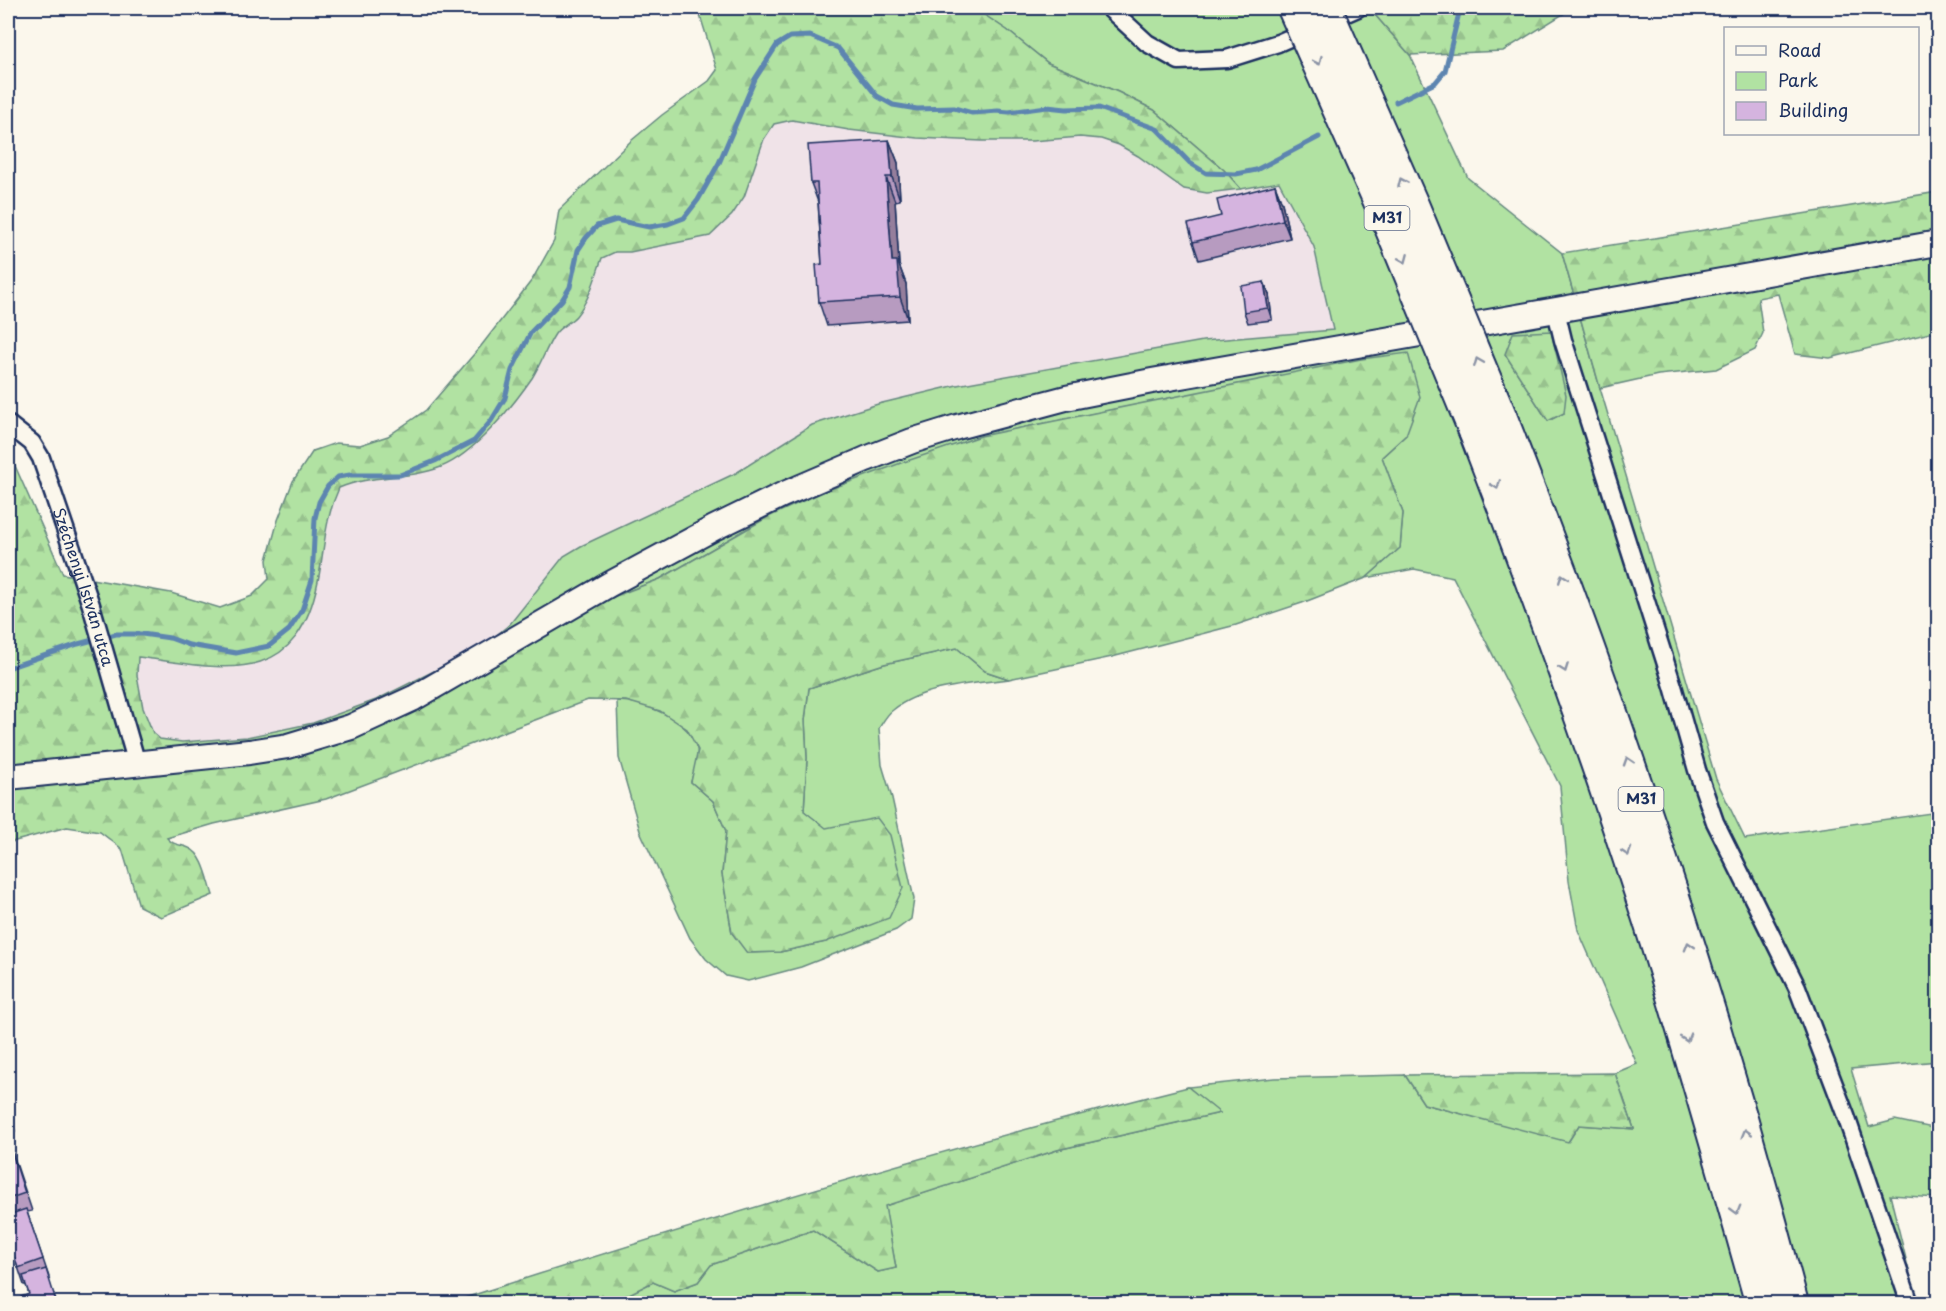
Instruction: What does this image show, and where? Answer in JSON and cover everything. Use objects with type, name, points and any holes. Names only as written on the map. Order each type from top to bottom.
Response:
[{"type":"highway","name":"M31","points":[[1294,8],[1367,172],[1563,579],[1684,928],[1744,1124],[1792,1304]]},
{"type":"highway","name":"M31","points":[[1325,8],[1413,207],[1487,423],[1563,664],[1657,943],[1712,1125],[1762,1304]]},
{"type":"main road","points":[[8,777],[288,746],[351,727],[414,698],[610,584],[714,528],[783,495],[912,441],[1012,411],[1152,381],[1938,243]]},
{"type":"street","points":[[1109,8],[1147,43],[1179,61],[1227,59],[1278,43],[1358,8]]},
{"type":"street","points":[[1556,311],[1563,340],[1715,822],[1797,987],[1846,1116],[1910,1304]]},
{"type":"street","name":"Széchenyi István utca","points":[[8,423],[32,443],[41,458],[91,605],[137,764]]},
{"type":"shaded area","points":[[792,120],[982,141],[1032,141],[1080,137],[1101,139],[1138,155],[1184,189],[1230,191],[1279,182],[1314,247],[1333,330],[1203,341],[957,385],[878,404],[812,425],[736,473],[564,556],[510,624],[482,647],[376,700],[313,723],[247,737],[182,742],[160,739],[153,733],[143,708],[137,675],[138,657],[209,668],[250,666],[269,658],[311,605],[318,584],[325,526],[339,487],[353,482],[410,476],[442,467],[491,429],[532,378],[557,331],[584,307],[602,258],[615,252],[630,252],[754,168],[764,139],[774,124]]},
{"type":"green space","points":[[974,8],[1369,8],[1410,55],[1468,178],[1562,253],[1716,779],[1745,839],[1938,812],[1938,1061],[1851,1069],[1869,1127],[1895,1120],[1938,1129],[1938,1198],[1890,1195],[1917,1303],[611,1303],[653,1282],[674,1291],[698,1282],[710,1265],[813,1230],[878,1272],[896,1268],[884,1206],[1057,1150],[1219,1113],[1188,1087],[1274,1078],[1405,1075],[1424,1104],[1569,1141],[1579,1125],[1634,1129],[1615,1073],[1637,1064],[1578,930],[1569,881],[1560,786],[1453,577],[1414,569],[1366,578],[1400,548],[1403,513],[1382,457],[1406,435],[1176,397],[981,436],[825,491],[768,517],[660,579],[482,647],[510,624],[564,556],[736,473],[812,425],[878,404],[957,385],[1203,341],[1333,330],[1314,247],[1279,182],[1241,189],[1224,170],[1154,110],[1118,92],[1048,63],[1007,30]],"holes":[[[1505,354],[1564,413],[1548,421]]]},
{"type":"green space","points":[[974,8],[1007,30],[1048,63],[1118,92],[1154,110],[1224,170],[1241,189],[1207,193],[1184,189],[1138,156],[1119,145],[1101,139],[1080,137],[1032,141],[982,141],[917,138],[792,120],[774,124],[764,139],[744,197],[732,215],[710,236],[630,252],[615,252],[602,258],[592,288],[581,309],[555,334],[532,378],[514,402],[466,452],[454,461],[428,471],[364,481],[339,488],[330,512],[318,581],[307,616],[292,641],[274,656],[251,664],[226,667],[138,657],[137,675],[143,708],[153,733],[160,739],[182,742],[247,737],[313,723],[376,700],[482,647],[660,579],[768,517],[825,491],[981,436],[1361,359],[1408,353],[1420,397],[1406,435],[1382,457],[1403,513],[1400,548],[1366,578],[1302,603],[1236,625],[1112,657],[1009,679],[985,671],[957,648],[884,664],[809,688],[805,720],[807,758],[804,811],[826,828],[877,818],[890,835],[903,888],[889,918],[826,942],[780,952],[747,953],[732,933],[722,874],[726,831],[713,801],[691,782],[698,750],[687,729],[660,711],[626,701],[588,700],[326,799],[214,824],[167,838],[175,844],[194,851],[205,868],[213,895],[161,917],[139,906],[122,849],[100,832],[67,827],[8,843],[8,450],[63,574],[171,593],[220,608],[252,596],[269,579],[267,560],[278,520],[293,481],[313,451],[336,443],[360,445],[388,436],[426,410],[481,346],[532,280],[554,241],[559,210],[632,140],[709,81],[717,70],[698,9]]},
{"type":"green space","points":[[1369,8],[1573,8],[1503,51],[1410,55]]},
{"type":"green space","points":[[1938,192],[1938,331],[1830,358],[1795,354],[1778,294],[1758,298],[1763,333],[1755,350],[1716,369],[1658,375],[1600,388],[1562,253]]},
{"type":"green space","points":[[1551,331],[1566,395],[1564,413],[1548,421],[1505,354],[1513,333]]},
{"type":"green space","points":[[957,648],[985,671],[1009,679],[948,687],[918,696],[891,712],[879,728],[882,765],[892,798],[914,899],[911,919],[896,930],[801,967],[748,981],[726,976],[706,959],[690,938],[640,831],[619,758],[617,701],[640,704],[665,714],[686,729],[693,739],[697,749],[697,761],[691,782],[713,801],[726,831],[722,874],[732,933],[748,953],[780,952],[826,942],[825,828],[804,811],[807,758],[805,720],[809,688],[884,664]]},
{"type":"green space","points":[[1615,1073],[1634,1129],[1579,1125],[1568,1142],[1424,1104],[1405,1075]]},
{"type":"green space","points":[[1188,1087],[1220,1113],[1057,1150],[885,1206],[896,1268],[878,1272],[813,1230],[711,1265],[698,1282],[674,1291],[653,1282],[611,1303],[546,1303],[543,1299],[536,1304],[449,1303],[632,1245],[909,1162]]},
{"type":"building","points":[[889,140],[892,177],[886,177],[892,261],[897,261],[900,297],[819,302],[816,265],[822,264],[817,183],[811,183],[808,145]]},
{"type":"building","points":[[1275,185],[1283,220],[1193,242],[1188,224],[1221,216],[1217,200]]},
{"type":"building","points":[[1264,282],[1268,308],[1244,312],[1241,286]]},
{"type":"building","points":[[8,1140],[25,1193],[8,1199]]},
{"type":"building","points":[[26,1209],[43,1259],[18,1268],[8,1237],[8,1215]]},
{"type":"building","points":[[46,1269],[57,1304],[23,1304],[21,1297],[29,1294],[23,1276]]},
{"type":"waterway","points":[[1396,102],[1435,83],[1445,71],[1459,13],[1471,8]]},
{"type":"waterway","points":[[8,668],[78,644],[116,634],[142,634],[170,638],[189,645],[236,653],[269,646],[289,630],[302,610],[312,580],[315,518],[319,502],[328,486],[338,477],[350,475],[400,475],[435,461],[474,441],[491,421],[505,398],[512,370],[531,332],[562,300],[570,287],[578,250],[586,238],[597,226],[616,220],[649,227],[668,224],[684,218],[698,200],[719,163],[755,79],[777,45],[790,37],[810,36],[838,48],[877,96],[893,105],[917,109],[954,108],[972,113],[1009,112],[1047,107],[1099,108],[1157,129],[1190,163],[1206,173],[1236,174],[1256,170],[1319,137]]}]
